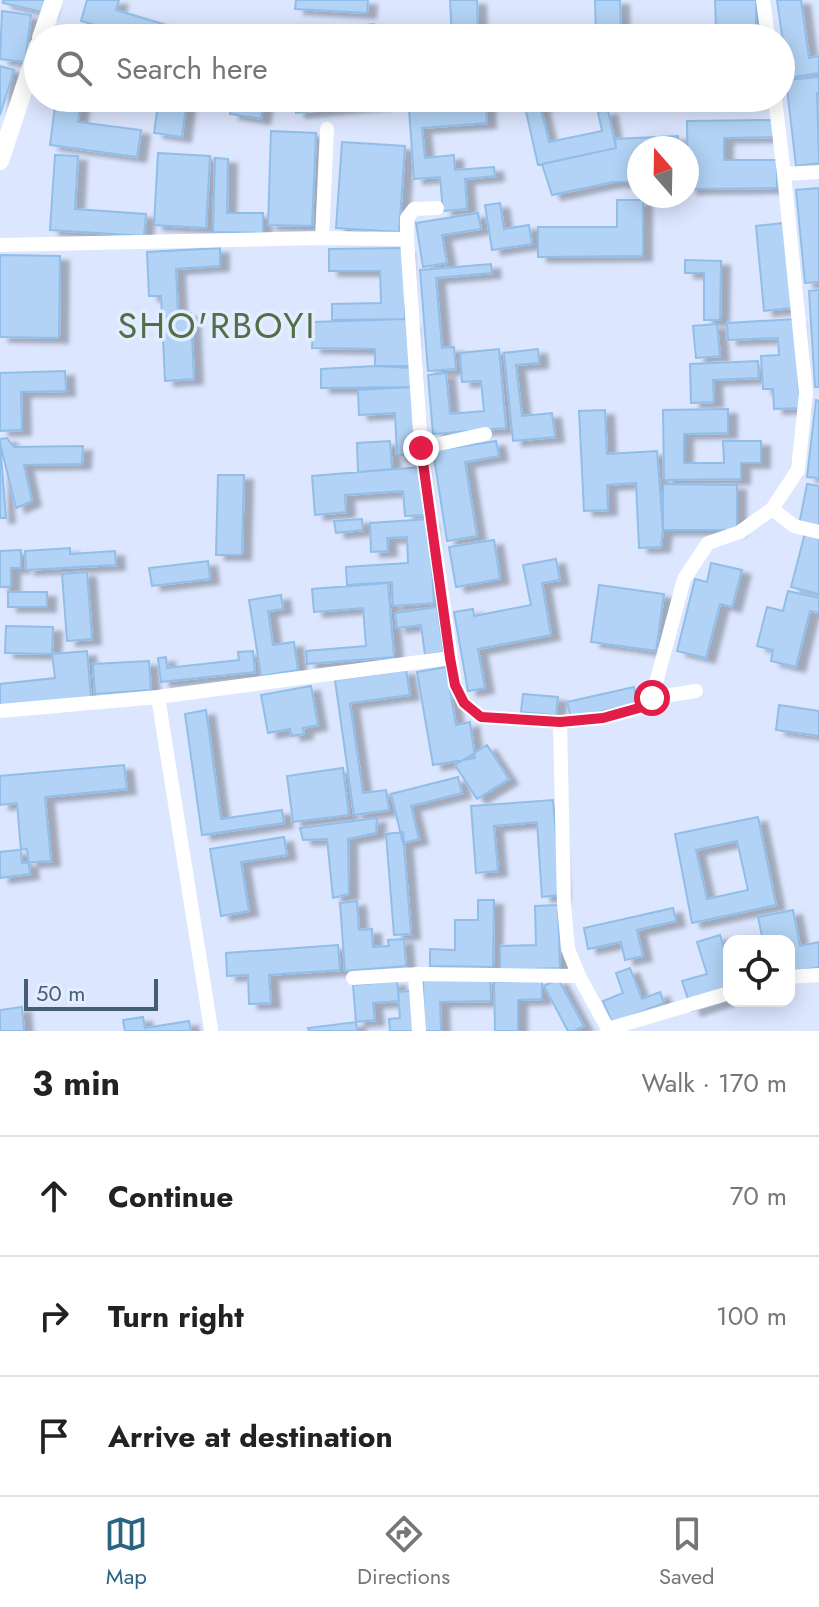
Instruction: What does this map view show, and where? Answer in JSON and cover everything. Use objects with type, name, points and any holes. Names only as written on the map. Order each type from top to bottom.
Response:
[{"type":"street","points":[[46,24],[54,0]]},
{"type":"street","points":[[763,0],[766,24]]},
{"type":"street","points":[[0,161],[24,88]]},
{"type":"street","points":[[437,208],[414,209],[407,218],[407,239],[421,448],[455,685],[464,703],[481,717],[560,722],[617,714],[646,706],[652,698],[684,579],[708,543],[740,532],[772,509],[798,470],[806,393],[777,112]]},
{"type":"street","points":[[322,238],[327,129]]},
{"type":"street","points":[[784,174],[819,172]]},
{"type":"street","points":[[0,245],[407,239]]},
{"type":"street","points":[[421,448],[485,434]]},
{"type":"street","points":[[772,509],[794,526],[819,532]]},
{"type":"street","points":[[0,711],[158,697],[450,658]]},
{"type":"street","points":[[652,698],[696,691]]},
{"type":"street","points":[[158,697],[211,1029]]},
{"type":"street","points":[[560,722],[564,904],[568,949],[609,1030],[723,995]]},
{"type":"street","points":[[353,978],[415,974],[579,976]]},
{"type":"street","points":[[415,974],[419,1031]]},
{"type":"street","points":[[795,977],[819,975]]},
{"type":"building","points":[[3,0],[50,0],[47,13],[3,3]]},
{"type":"building","points":[[87,0],[119,0],[116,10],[163,24],[91,24],[81,21]]},
{"type":"building","points":[[296,0],[368,0],[367,13],[295,9]]},
{"type":"building","points":[[450,0],[477,0],[478,24],[451,24]]},
{"type":"building","points":[[595,0],[620,0],[621,24],[596,24]]},
{"type":"building","points":[[715,0],[756,0],[756,24],[716,24]]},
{"type":"building","points":[[777,0],[801,0],[809,58],[819,56],[819,73],[795,77],[795,24],[780,24]]},
{"type":"building","points":[[2,11],[31,15],[30,24],[24,24],[24,62],[0,59]]},
{"type":"building","points":[[0,66],[14,70],[0,115]]},
{"type":"building","points":[[819,77],[819,163],[796,166],[790,112],[795,112],[795,79]]},
{"type":"building","points":[[54,112],[79,112],[78,122],[141,130],[137,157],[50,145]]},
{"type":"building","points":[[157,112],[185,112],[182,137],[154,133]]},
{"type":"building","points":[[230,112],[262,112],[261,119]]},
{"type":"building","points":[[409,112],[486,112],[487,123],[422,128],[425,158],[454,155],[455,170],[494,167],[495,176],[465,179],[467,209],[443,211],[440,177],[414,179]]},
{"type":"building","points":[[526,112],[542,112],[549,142],[602,131],[598,112],[608,112],[616,148],[538,165]]},
{"type":"building","points":[[773,120],[773,137],[724,138],[724,160],[777,160],[777,188],[699,189],[699,136],[687,136],[687,121]]},
{"type":"building","points":[[271,131],[316,133],[312,226],[268,225]]},
{"type":"building","points":[[627,138],[627,182],[552,195],[542,164],[616,148],[615,139]]},
{"type":"building","points":[[342,142],[405,146],[399,232],[336,228]]},
{"type":"building","points":[[158,153],[210,156],[206,228],[154,225]]},
{"type":"building","points":[[55,155],[78,156],[75,209],[146,214],[144,236],[50,230]]},
{"type":"building","points":[[215,158],[228,159],[227,213],[263,213],[263,233],[213,232]]},
{"type":"building","points":[[819,188],[819,282],[805,283],[796,190]]},
{"type":"building","points":[[617,200],[627,200],[627,208],[643,208],[643,256],[538,257],[538,227],[617,227]]},
{"type":"building","points":[[500,203],[504,229],[529,225],[532,244],[492,250],[485,205]]},
{"type":"building","points":[[478,213],[481,229],[442,235],[447,263],[423,267],[416,223]]},
{"type":"building","points":[[783,223],[792,308],[764,311],[756,226]]},
{"type":"building","points":[[220,248],[220,266],[176,269],[178,313],[191,313],[194,379],[165,381],[161,296],[149,296],[147,252]]},
{"type":"building","points":[[405,248],[405,319],[332,320],[332,304],[381,303],[380,271],[329,271],[329,249]]},
{"type":"building","points":[[0,255],[60,256],[59,338],[0,337]]},
{"type":"building","points":[[685,260],[721,261],[720,320],[704,320],[704,273],[685,273]]},
{"type":"building","points":[[491,264],[492,273],[436,278],[442,348],[454,347],[456,369],[428,371],[420,270]]},
{"type":"building","points":[[819,290],[819,387],[815,387],[809,291]]},
{"type":"building","points":[[405,319],[410,323],[410,366],[375,366],[375,349],[312,348],[313,322]]},
{"type":"building","points":[[795,319],[800,408],[774,409],[773,389],[763,389],[761,356],[779,355],[778,338],[728,340],[727,323]]},
{"type":"building","points":[[717,324],[720,356],[696,358],[693,326]]},
{"type":"building","points":[[499,349],[506,428],[433,434],[428,375],[446,373],[450,414],[484,411],[481,381],[462,382],[460,353]]},
{"type":"building","points":[[538,349],[539,363],[516,365],[522,416],[552,413],[555,437],[513,441],[504,353]]},
{"type":"building","points":[[758,361],[759,378],[713,380],[714,402],[691,403],[690,364]]},
{"type":"building","points":[[411,368],[411,387],[321,388],[321,369]]},
{"type":"building","points":[[65,371],[66,391],[21,392],[22,430],[0,431],[0,373]]},
{"type":"building","points":[[411,387],[415,454],[397,455],[395,413],[359,415],[358,390]]},
{"type":"building","points":[[816,400],[819,401],[819,478],[807,477]]},
{"type":"building","points":[[728,409],[728,433],[684,434],[684,463],[724,463],[723,441],[761,441],[761,463],[741,463],[741,479],[664,480],[663,410]]},
{"type":"building","points":[[605,410],[607,454],[657,451],[663,530],[661,547],[639,548],[636,483],[607,485],[608,510],[584,511],[579,411]]},
{"type":"building","points":[[7,438],[14,447],[83,446],[82,464],[24,465],[32,501],[16,508],[0,443],[0,439]]},
{"type":"building","points":[[390,441],[392,469],[358,472],[357,443]]},
{"type":"building","points":[[496,441],[499,456],[465,462],[477,536],[447,541],[433,451]]},
{"type":"building","points":[[0,442],[6,518],[0,518]]},
{"type":"building","points":[[421,467],[425,515],[405,516],[403,491],[345,495],[346,512],[315,515],[312,476]]},
{"type":"building","points":[[218,475],[244,475],[242,555],[216,555]]},
{"type":"building","points":[[663,484],[737,485],[737,530],[663,530]]},
{"type":"building","points":[[807,484],[819,486],[819,529],[799,525]]},
{"type":"building","points":[[362,519],[363,530],[336,533],[334,521]]},
{"type":"building","points":[[429,519],[434,603],[393,606],[392,582],[347,585],[346,567],[408,563],[407,537],[387,538],[388,551],[371,552],[370,523]]},
{"type":"building","points":[[805,533],[819,537],[819,594],[791,587]]},
{"type":"building","points":[[494,540],[500,579],[456,587],[449,547]]},
{"type":"building","points":[[70,548],[70,554],[115,551],[116,565],[26,570],[25,551]]},
{"type":"building","points":[[21,550],[21,568],[11,568],[11,587],[0,587],[0,551]]},
{"type":"building","points":[[556,559],[560,580],[542,583],[551,635],[478,649],[485,688],[468,691],[454,612],[473,609],[474,616],[531,605],[523,565]]},
{"type":"building","points":[[208,561],[210,579],[152,586],[149,568]]},
{"type":"building","points":[[711,563],[742,570],[732,607],[720,604],[706,658],[677,651],[695,579],[707,582]]},
{"type":"building","points":[[87,572],[92,639],[67,641],[62,574]]},
{"type":"building","points":[[388,583],[394,657],[307,664],[306,651],[366,646],[363,608],[314,612],[312,589]]},
{"type":"building","points":[[599,585],[664,594],[656,651],[591,642]]},
{"type":"building","points":[[788,591],[819,598],[819,613],[810,611],[796,667],[771,661],[773,650],[757,646],[767,607],[783,611]]},
{"type":"building","points":[[8,592],[47,592],[47,607],[8,607]]},
{"type":"building","points":[[281,595],[283,609],[268,611],[273,645],[294,642],[298,670],[261,676],[249,600]]},
{"type":"building","points":[[437,607],[444,652],[425,655],[421,625],[397,628],[395,613]]},
{"type":"building","points":[[6,626],[53,627],[52,654],[5,653]]},
{"type":"building","points":[[87,651],[91,698],[0,707],[0,684],[55,678],[52,654]]},
{"type":"building","points":[[253,651],[255,672],[161,682],[158,658],[166,657],[167,668],[239,660],[238,652]]},
{"type":"building","points":[[149,661],[151,690],[95,694],[93,664]]},
{"type":"building","points":[[446,667],[456,725],[470,722],[475,758],[433,765],[417,672]]},
{"type":"building","points":[[406,670],[410,695],[350,703],[363,793],[386,790],[389,810],[354,815],[335,680]]},
{"type":"building","points":[[311,686],[318,725],[303,728],[304,734],[292,736],[290,729],[268,733],[261,695]]},
{"type":"building","points":[[634,687],[637,703],[571,718],[567,702]]},
{"type":"building","points":[[523,694],[558,697],[556,715],[521,712]]},
{"type":"building","points":[[779,705],[819,711],[819,736],[776,730]]},
{"type":"building","points":[[206,710],[221,819],[282,810],[284,823],[202,835],[185,714]]},
{"type":"building","points":[[487,745],[509,779],[477,799],[455,765]]},
{"type":"building","points":[[124,765],[127,789],[45,797],[51,861],[22,863],[17,803],[0,805],[0,776]]},
{"type":"building","points":[[343,768],[349,815],[293,822],[287,776]]},
{"type":"building","points":[[458,777],[462,793],[411,806],[419,839],[403,843],[391,794]]},
{"type":"building","points":[[553,800],[561,895],[542,897],[537,822],[494,826],[498,871],[476,873],[471,806]]},
{"type":"building","points":[[758,817],[776,905],[692,923],[675,834]],"holes":[[[737,841],[748,890],[707,899],[696,850]]]},
{"type":"building","points":[[377,818],[376,833],[348,839],[349,894],[333,898],[327,839],[303,840],[300,828]]},
{"type":"building","points":[[403,832],[411,934],[394,935],[386,834]]},
{"type":"building","points":[[284,837],[287,855],[241,862],[249,911],[221,916],[210,849]]},
{"type":"building","points":[[27,849],[30,874],[0,878],[0,852]]},
{"type":"building","points":[[478,900],[494,900],[493,967],[430,966],[430,949],[455,950],[455,920],[478,920]]},
{"type":"building","points":[[357,901],[359,930],[372,929],[373,947],[389,946],[388,940],[404,939],[406,966],[345,971],[340,903]]},
{"type":"building","points":[[558,905],[560,968],[500,970],[500,946],[536,945],[535,906]]},
{"type":"building","points":[[673,908],[676,921],[637,930],[643,956],[625,960],[621,942],[588,949],[584,928]]},
{"type":"building","points":[[793,910],[800,946],[819,942],[819,967],[795,972],[795,935],[762,935],[758,917]]},
{"type":"building","points":[[720,935],[723,944],[723,1001],[692,1011],[682,981],[707,974],[697,942]]},
{"type":"building","points":[[338,945],[340,970],[269,975],[271,1003],[249,1004],[248,975],[227,976],[226,953]]},
{"type":"building","points":[[630,968],[642,999],[660,992],[664,1003],[612,1023],[603,1001],[623,993],[616,973]]},
{"type":"building","points":[[490,978],[491,1001],[440,1002],[441,1031],[424,1031],[423,980]]},
{"type":"building","points":[[558,979],[584,1026],[574,1031],[568,1031],[544,986]]},
{"type":"building","points":[[397,981],[399,1001],[373,1003],[375,1020],[356,1022],[353,985]]},
{"type":"building","points":[[542,981],[542,999],[518,1000],[518,1031],[495,1031],[494,982]]},
{"type":"building","points":[[410,991],[414,1031],[390,1031],[389,1019],[400,1018],[398,992]]},
{"type":"building","points":[[22,1007],[24,1031],[0,1031],[0,1010]]},
{"type":"building","points":[[143,1017],[145,1028],[189,1021],[191,1031],[125,1031],[123,1020]]},
{"type":"building","points":[[356,1022],[357,1031],[309,1031],[308,1028]]},
{"type":"district","name":"SHO'RBOYI","points":[[217,325]]},
{"type":"route","points":[[421,448],[450,658],[455,685],[464,703],[481,717],[560,722],[603,718],[646,706],[652,698]]}]
